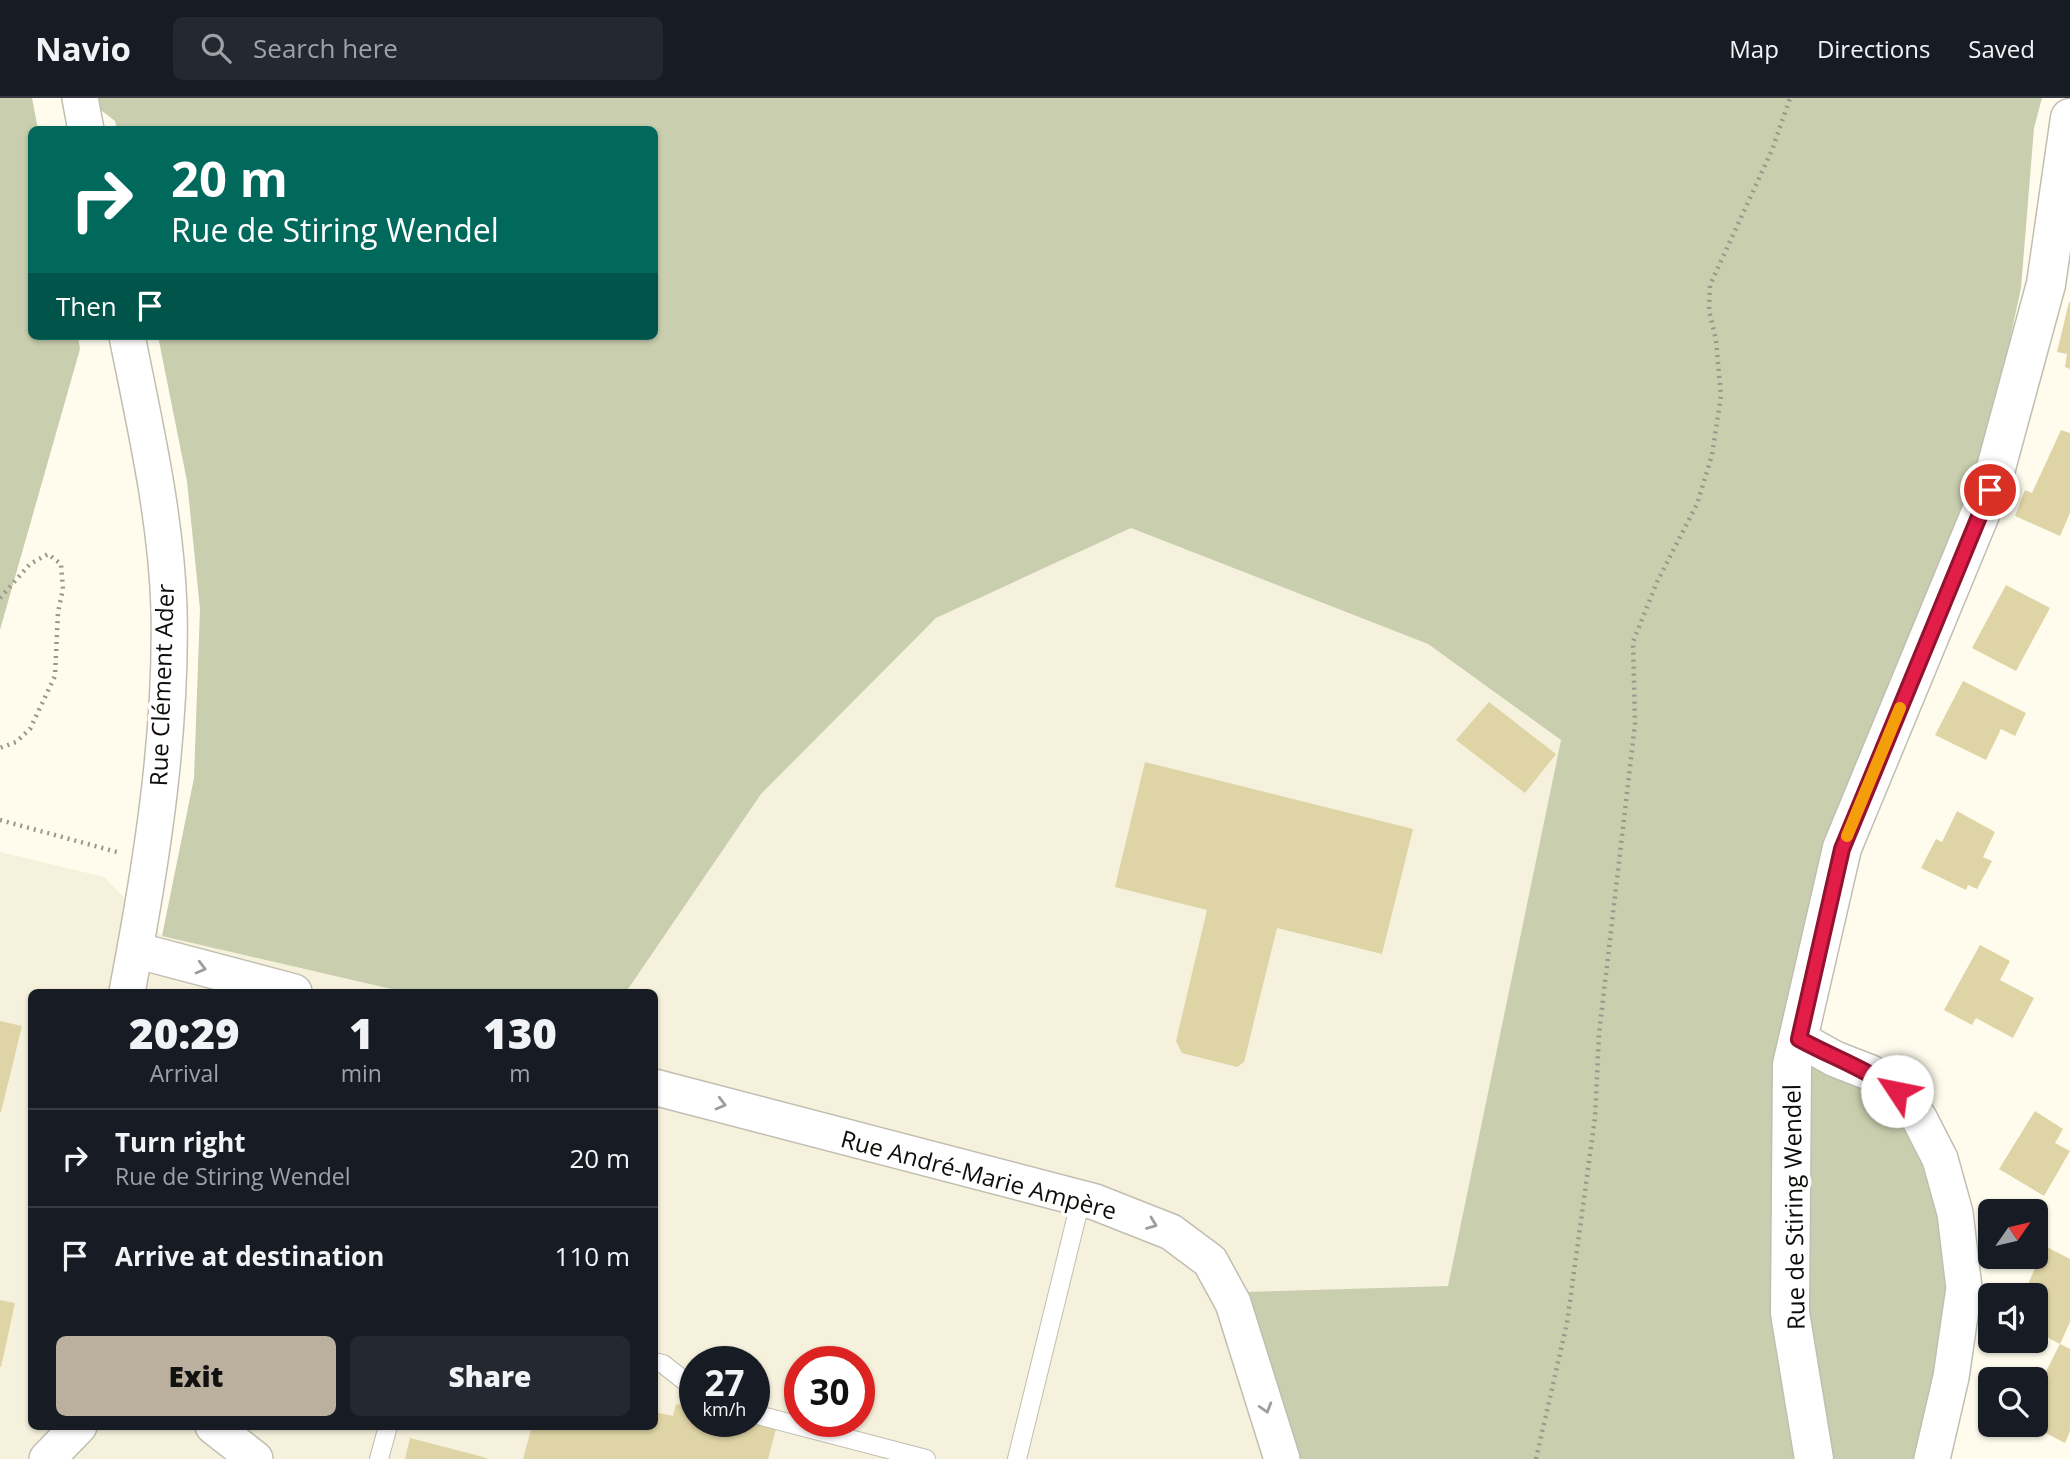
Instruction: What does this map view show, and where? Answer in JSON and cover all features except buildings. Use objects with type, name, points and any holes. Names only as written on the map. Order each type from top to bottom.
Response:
[{"type":"main road","name":"Rue de Stiring Wendel","points":[[1814,1459],[1790,1313],[1792,1065],[1842,849],[1990,490],[2046,284],[2070,118]]},
{"type":"street","points":[[80,98],[85,126]]},
{"type":"street","name":"Rue Clément Ader","points":[[128,340],[157,487],[169,608],[163,755],[128,989]]},
{"type":"street","points":[[135,950],[283,989]]},
{"type":"street","name":"Rue de Stiring Wendel","points":[[1799,1039],[1835,1059],[1871,1073],[1897,1091],[1919,1118],[1941,1159],[1955,1213],[1964,1288],[1951,1377],[1932,1459]]},
{"type":"street","name":"Rue André-Marie Ampère","points":[[658,1088],[1081,1199],[1171,1232],[1210,1261],[1233,1303],[1282,1459]]},
{"type":"street","points":[[47,1459],[75,1430]]},
{"type":"street","points":[[218,1430],[255,1459]]},
{"type":"lane","points":[[1017,1459],[1081,1199]]},
{"type":"lane","points":[[658,1363],[679,1376]]},
{"type":"lane","points":[[770,1418],[926,1459]]},
{"type":"lane","points":[[379,1459],[386,1430]]},
{"type":"path","points":[[1536,1459],[1567,1322],[1595,1118],[1600,1034],[1635,723],[1633,642],[1657,582],[1697,504],[1712,455],[1721,396],[1716,340],[1709,310],[1710,285],[1772,150],[1790,98]]},
{"type":"path","points":[[0,598],[30,564],[48,554],[61,564],[63,589],[58,612],[55,676],[30,729],[16,742],[0,748]]},
{"type":"path","points":[[0,820],[148,860]]},
{"type":"shaded area","points":[[1131,528],[1428,644],[1561,740],[1448,1286],[1244,1293],[1300,1459],[0,1459],[0,852],[104,877],[162,936],[391,989],[28,989],[28,1430],[658,1430],[658,989],[628,989],[761,794],[936,618]]},
{"type":"green space","points":[[0,98],[32,98],[37,126],[28,126],[28,340],[79,340],[80,349],[0,630]]},
{"type":"green space","points":[[85,98],[2042,98],[2034,128],[2021,288],[1978,488],[1786,1047],[1861,1086],[1889,1104],[1910,1131],[1929,1167],[1942,1215],[1951,1293],[1920,1459],[1300,1459],[1244,1292],[1448,1286],[1561,740],[1428,644],[1131,528],[936,618],[761,794],[628,989],[391,989],[162,936],[194,778],[200,609],[187,481],[159,340],[658,340],[658,126],[116,126],[115,121]]},
{"type":"slow traffic","points":[[1847,836],[1900,708]]},
{"type":"route","points":[[1897,1091],[1871,1073],[1835,1059],[1799,1039],[1842,849],[1990,490]]}]
